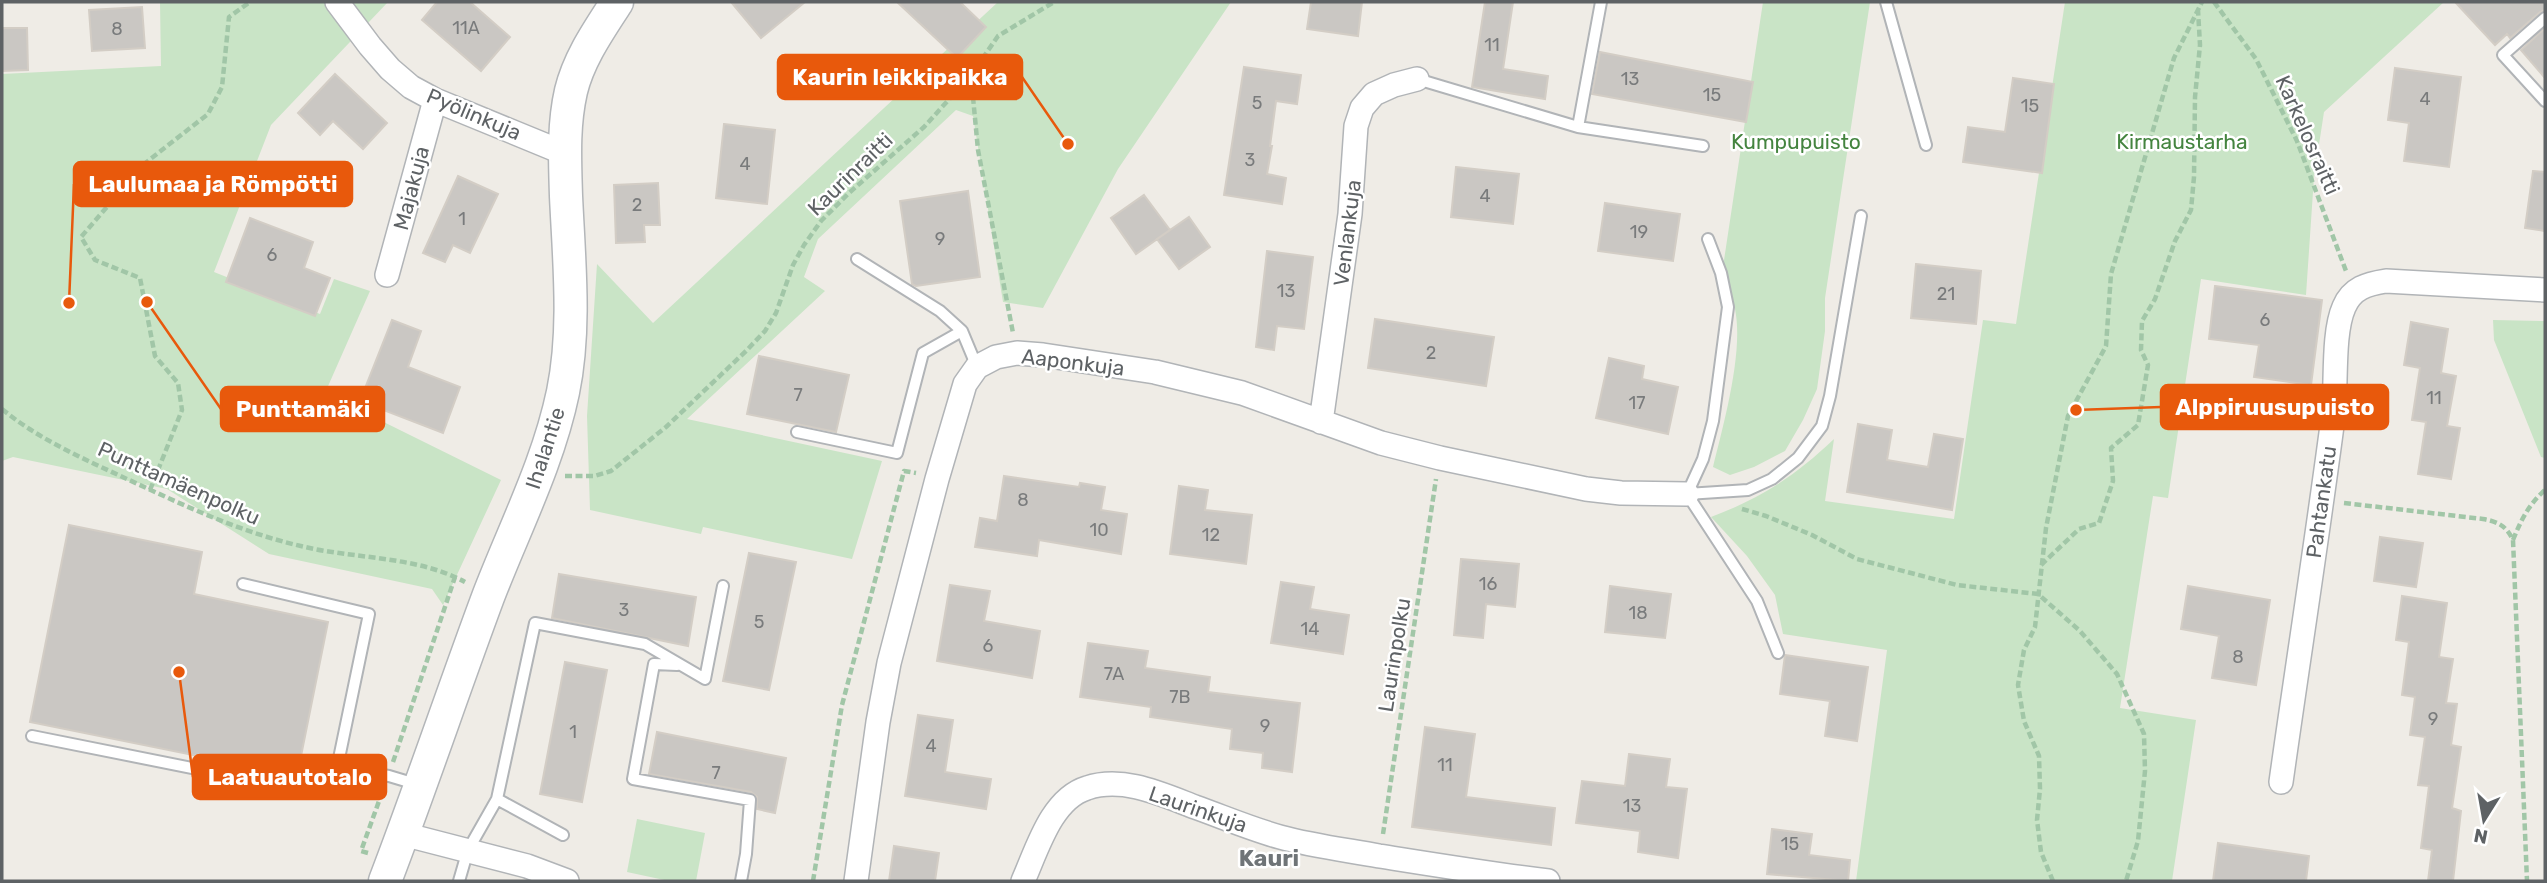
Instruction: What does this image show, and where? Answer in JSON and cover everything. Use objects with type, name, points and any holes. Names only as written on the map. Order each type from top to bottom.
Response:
[{"type":"street","name":"Pyölinkuja","points":[[337,2],[390,69],[411,87],[435,100],[564,153]]},
{"type":"street","name":"Ihalantie","points":[[386,881],[489,596],[543,461],[563,391],[570,322],[564,153],[566,119],[572,89],[583,57],[617,2]]},
{"type":"street","name":"Venlankuja","points":[[1321,422],[1350,214],[1356,126],[1362,107],[1374,94],[1417,79]]},
{"type":"street","name":"Majakuja","points":[[387,275],[435,100]]},
{"type":"street","points":[[2353,292],[2369,284],[2386,281],[2545,290]]},
{"type":"street","name":"Pahtankatu","points":[[2281,782],[2335,404],[2339,327],[2343,308],[2353,292]]},
{"type":"street","name":"Aaponkuja","points":[[977,367],[996,357],[1017,353],[1155,372],[1242,393],[1381,443],[1440,458],[1586,489],[1621,493],[1687,494]]},
{"type":"street","points":[[856,881],[889,663],[957,404],[965,384],[977,367]]},
{"type":"street","name":"Laurinkuja","points":[[1023,881],[1053,817],[1066,800],[1084,788],[1107,783],[1163,795],[1278,836],[1320,847],[1548,881]]},
{"type":"street","points":[[403,834],[527,866],[567,881]]},
{"type":"lane","points":[[1578,127],[1601,2]]},
{"type":"lane","points":[[1885,2],[1926,145]]},
{"type":"lane","points":[[2545,18],[2503,55],[2545,101]]},
{"type":"lane","points":[[1417,79],[1578,127],[1703,146]]},
{"type":"lane","points":[[1687,494],[1748,490],[1772,479],[1798,458],[1822,426],[1830,396],[1861,216]]},
{"type":"lane","points":[[1687,494],[1703,459],[1713,421],[1728,307],[1721,273],[1708,239]]},
{"type":"lane","points":[[857,259],[940,311],[962,331],[977,367]]},
{"type":"lane","points":[[797,432],[897,453],[923,353],[962,331]]},
{"type":"lane","points":[[1687,494],[1757,601],[1778,653]]},
{"type":"lane","points":[[243,584],[369,614],[337,768]]},
{"type":"lane","points":[[459,881],[468,850],[497,799],[535,623],[645,644],[705,679],[723,586]]},
{"type":"lane","points":[[681,666],[654,664],[633,779],[750,800],[741,881]]},
{"type":"lane","points":[[32,736],[302,790],[337,768],[389,776],[422,786]]},
{"type":"lane","points":[[497,799],[562,835]]},
{"type":"path","points":[[150,490],[182,410],[178,383],[155,356],[140,278],[95,260],[81,237],[144,164],[208,114],[222,87],[229,18],[250,2]]},
{"type":"path","name":"Kaurinraitti","points":[[562,475],[578,478],[611,471],[666,427],[746,351],[765,331],[776,313],[793,265],[821,221],[924,127],[971,75],[998,36],[1054,2]]},
{"type":"path","points":[[2053,881],[2041,852],[2037,820],[2039,756],[2024,721],[2018,685],[2024,650],[2035,627],[2046,528],[2067,416],[2106,346],[2111,274],[2174,58],[2202,2]]},
{"type":"path","name":"Karkelosraitti","points":[[2214,2],[2256,59],[2297,141],[2353,292]]},
{"type":"path","points":[[2041,565],[2079,529],[2099,523],[2113,481],[2111,448],[2138,425],[2148,365],[2141,350],[2142,321],[2155,299],[2175,241],[2191,210],[2195,97],[2200,45],[2198,9]]},
{"type":"path","points":[[971,75],[978,150],[1017,353]]},
{"type":"path","name":"Punttamäenpolku","points":[[2,409],[72,453],[207,517],[273,540],[338,554],[417,565],[455,577],[489,596]]},
{"type":"path","name":"Laurinpolku","points":[[1380,856],[1440,458]]},
{"type":"path","points":[[813,881],[842,705],[904,471]]},
{"type":"path","points":[[2527,881],[2513,540],[2521,519],[2545,490]]},
{"type":"path","points":[[2322,501],[2483,519],[2497,522],[2507,528],[2513,540]]},
{"type":"path","points":[[1740,508],[1812,535],[1857,559],[1957,585],[2038,594],[2080,631],[2117,674],[2144,734],[2145,771],[2138,841],[2126,881]]},
{"type":"green space","points":[[160,2],[388,2],[271,125],[214,272],[320,314],[334,279],[370,291],[325,393],[501,480],[443,605],[432,589],[269,554],[167,489],[13,457],[2,461],[2,74],[161,66]]},
{"type":"green space","points":[[998,2],[1231,2],[1118,169],[1043,308],[1003,302],[973,116],[956,110],[818,239],[804,277],[825,291],[687,419],[882,461],[852,559],[703,527],[701,534],[590,510],[587,416],[597,264],[653,323]]},
{"type":"green space","name":"Kumpupuisto","points":[[1763,2],[1870,2],[1825,298],[1825,331],[1817,389],[1785,451],[1754,467],[1730,475],[1713,467],[1728,406],[1737,336],[1732,299],[1721,280]]},
{"type":"green space","name":"Kirmaustarha","points":[[2065,2],[2444,2],[2324,112],[2314,177],[2306,295],[2201,279],[2168,498],[2153,496],[2120,708],[2196,720],[2172,881],[1856,881],[1887,650],[1783,634],[1775,595],[1747,556],[1711,517],[1776,485],[1805,465],[1834,439],[1825,501],[1954,519],[1983,320],[2016,324]]},
{"type":"green space","points":[[2493,320],[2545,321],[2545,458],[2541,457],[2494,340]]},
{"type":"green space","points":[[637,819],[705,833],[696,881],[669,881],[627,872]]},
{"type":"building","points":[[437,2],[470,2],[510,37],[481,71],[422,20]]},
{"type":"building","points":[[731,2],[805,2],[761,38]]},
{"type":"building","points":[[897,2],[960,2],[986,27],[957,58]]},
{"type":"building","points":[[1311,2],[1362,2],[1358,36],[1307,29]]},
{"type":"building","points":[[1485,2],[1513,2],[1503,69],[1548,76],[1545,99],[1472,87]]},
{"type":"building","points":[[2455,2],[2545,2],[2545,10],[2510,38],[2507,34],[2495,45]]},
{"type":"building","points":[[142,7],[145,48],[92,51],[89,10]]},
{"type":"building","points":[[2,28],[27,28],[28,70],[2,71]]},
{"type":"building","points":[[2545,28],[2545,78],[2521,50]]},
{"type":"building","points":[[1600,52],[1753,82],[1746,122],[1592,94]]},
{"type":"building","points":[[1244,67],[1301,75],[1297,104],[1276,101],[1267,174],[1286,178],[1282,204],[1224,195]]},
{"type":"building","points":[[2395,68],[2461,77],[2449,167],[2404,161],[2409,123],[2388,120]]},
{"type":"building","points":[[335,74],[387,123],[363,149],[333,121],[320,135],[298,113]]},
{"type":"building","points":[[2013,78],[2054,84],[2042,173],[1963,162],[1968,127],[2005,132]]},
{"type":"building","points":[[724,124],[775,130],[767,204],[716,198]]},
{"type":"building","points":[[1456,167],[1519,174],[1513,224],[1451,217]]},
{"type":"building","points":[[2533,171],[2545,172],[2545,231],[2525,228]]},
{"type":"building","points":[[458,176],[498,194],[470,253],[453,245],[445,262],[423,253]]},
{"type":"building","points":[[658,183],[660,225],[644,225],[645,242],[616,243],[614,185]]},
{"type":"building","points":[[968,191],[980,277],[916,286],[912,284],[900,201]]},
{"type":"building","points":[[1144,195],[1170,230],[1136,254],[1111,218]]},
{"type":"building","points":[[1605,203],[1680,214],[1673,261],[1598,251]]},
{"type":"building","points":[[1189,217],[1210,247],[1179,269],[1157,239]]},
{"type":"building","points":[[250,218],[313,242],[304,268],[330,278],[315,316],[226,282]]},
{"type":"building","points":[[1267,251],[1313,257],[1304,329],[1277,326],[1274,350],[1256,347]]},
{"type":"building","points":[[1916,264],[1981,271],[1976,324],[1911,318]]},
{"type":"building","points":[[2215,286],[2322,300],[2311,385],[2254,377],[2259,345],[2209,339]]},
{"type":"building","points":[[1375,319],[1494,337],[1486,386],[1368,368]]},
{"type":"building","points":[[392,320],[421,331],[408,367],[460,387],[443,433],[360,401]]},
{"type":"building","points":[[2411,322],[2448,329],[2441,373],[2456,376],[2447,426],[2460,428],[2451,479],[2418,474],[2426,422],[2412,420],[2420,368],[2404,365]]},
{"type":"building","points":[[759,356],[849,375],[836,432],[747,414]]},
{"type":"building","points":[[1609,358],[1644,366],[1642,379],[1678,387],[1668,434],[1596,418]]},
{"type":"building","points":[[1858,424],[1892,430],[1887,460],[1928,467],[1934,434],[1963,439],[1952,510],[1847,492]]},
{"type":"building","points":[[1004,476],[1079,487],[1080,483],[1105,487],[1101,510],[1127,514],[1121,554],[1039,540],[1037,556],[975,547],[980,518],[997,521]]},
{"type":"building","points":[[1179,486],[1208,490],[1205,510],[1252,515],[1246,564],[1170,554]]},
{"type":"building","points":[[69,525],[202,552],[194,594],[328,622],[297,776],[30,722]]},
{"type":"building","points":[[2380,537],[2423,543],[2416,587],[2374,581]]},
{"type":"building","points":[[749,553],[796,562],[769,690],[723,681]]},
{"type":"building","points":[[1461,559],[1519,564],[1515,607],[1486,604],[1483,638],[1454,635]]},
{"type":"building","points":[[559,574],[696,597],[688,646],[552,618]]},
{"type":"building","points":[[1281,582],[1314,587],[1310,609],[1349,615],[1343,654],[1271,643]]},
{"type":"building","points":[[950,585],[990,591],[984,621],[1040,631],[1032,678],[937,661]]},
{"type":"building","points":[[1610,586],[1671,594],[1665,638],[1605,632]]},
{"type":"building","points":[[2188,586],[2270,600],[2256,685],[2212,678],[2219,636],[2181,629]]},
{"type":"building","points":[[2402,596],[2447,603],[2439,657],[2453,659],[2446,703],[2457,704],[2451,745],[2461,747],[2452,808],[2461,811],[2453,881],[2428,881],[2432,850],[2421,848],[2429,786],[2418,785],[2425,737],[2410,735],[2415,697],[2402,695],[2409,642],[2396,640]]},
{"type":"building","points":[[1088,643],[1148,651],[1145,668],[1210,677],[1208,692],[1300,703],[1292,772],[1262,768],[1263,753],[1230,749],[1232,729],[1150,717],[1151,707],[1080,697]]},
{"type":"building","points":[[1785,655],[1868,667],[1857,741],[1825,736],[1830,701],[1780,694]]},
{"type":"building","points":[[565,662],[607,670],[582,802],[540,794]]},
{"type":"building","points":[[918,715],[953,720],[945,772],[991,779],[986,809],[905,796]]},
{"type":"building","points":[[1425,727],[1475,734],[1466,797],[1555,808],[1551,845],[1412,827]]},
{"type":"building","points":[[657,732],[786,758],[775,813],[757,809],[757,797],[751,792],[649,774]]},
{"type":"building","points":[[1629,754],[1670,759],[1666,787],[1687,789],[1678,858],[1638,852],[1640,831],[1576,823],[1582,781],[1625,786]]},
{"type":"building","points":[[1772,829],[1812,834],[1809,855],[1850,860],[1848,881],[1767,874]]},
{"type":"building","points":[[2218,843],[2309,856],[2306,881],[2213,881]]},
{"type":"building","points":[[894,846],[939,853],[935,881],[889,881]]},
{"type":"place","name":"Kaurin leikkipaikka","points":[[1068,144]]},
{"type":"place","name":"Punttamäki","points":[[147,302]]},
{"type":"place","name":"Laulumaa ja Römpötti","points":[[69,303]]},
{"type":"place","name":"Alppiruusupuisto","points":[[2076,410]]},
{"type":"place","name":"Laatuautotalo","points":[[179,672]]},
{"type":"district","name":"Kauri","points":[[1269,858]]}]
